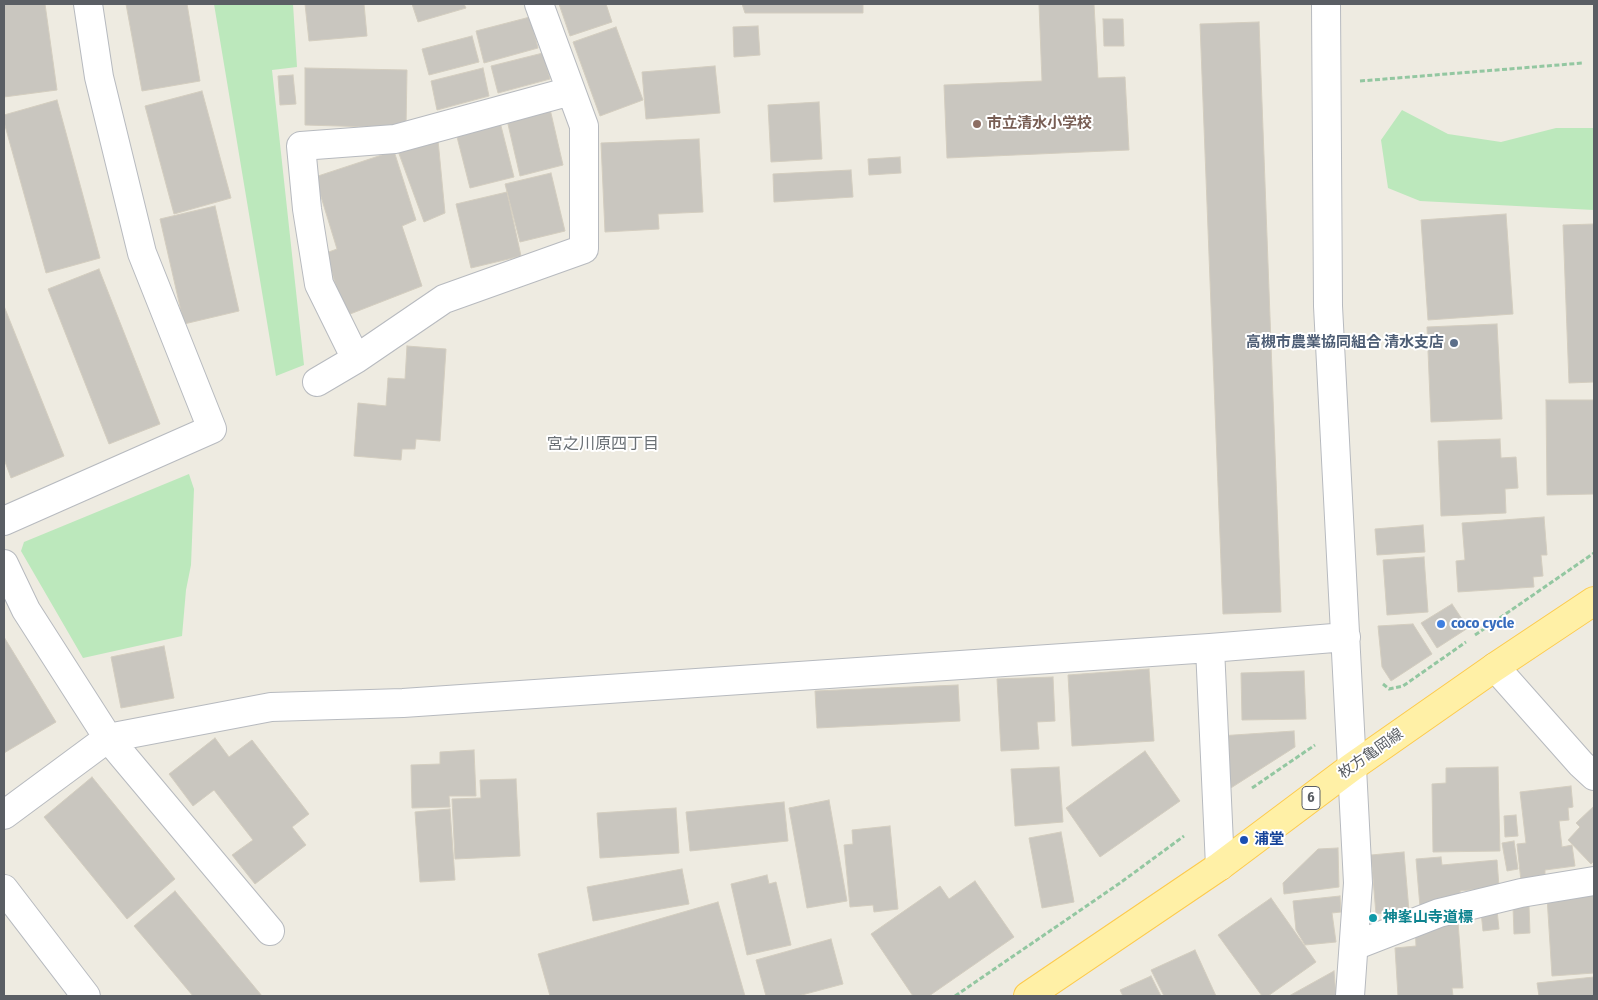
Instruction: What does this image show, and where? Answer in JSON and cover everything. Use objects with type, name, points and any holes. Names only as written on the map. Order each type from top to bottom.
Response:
[{"type":"main road","name":"枚方亀岡線","points":[[1028,996],[1220,866],[1352,767],[1495,667],[1594,601]]},
{"type":"street","points":[[4,521],[212,429],[142,253],[99,77],[88,4]]},
{"type":"street","points":[[317,382],[356,359],[444,299],[584,249],[584,126],[539,4]]},
{"type":"street","points":[[1326,4],[1328,306],[1358,882],[1350,996]]},
{"type":"street","points":[[356,359],[319,284],[306,209],[302,146],[395,139],[571,91]]},
{"type":"street","points":[[4,564],[26,610],[108,738],[270,931]]},
{"type":"street","points":[[4,815],[108,738],[271,707],[403,703],[1346,637]]},
{"type":"street","points":[[1210,648],[1220,866]]},
{"type":"street","points":[[1495,667],[1581,764],[1594,776]]},
{"type":"street","points":[[1354,946],[1439,913],[1521,893],[1594,880]]},
{"type":"street","points":[[4,889],[86,996]]},
{"type":"path","points":[[1352,81],[1582,63]]},
{"type":"path","points":[[1474,636],[1594,553]]},
{"type":"path","points":[[1378,680],[1389,689],[1403,686],[1466,642]]},
{"type":"path","points":[[955,996],[1120,883],[1217,811],[1319,741]]},
{"type":"green space","points":[[214,4],[293,4],[297,67],[272,70],[304,365],[276,376]]},
{"type":"green space","points":[[1402,110],[1448,134],[1501,142],[1556,128],[1594,128],[1594,210],[1420,201],[1388,188],[1381,140]]},
{"type":"green space","points":[[189,474],[194,489],[191,565],[186,590],[182,636],[83,658],[21,551],[24,542]]},
{"type":"building","points":[[4,4],[45,4],[57,90],[4,97]]},
{"type":"building","points":[[126,4],[187,4],[200,81],[142,91]]},
{"type":"building","points":[[305,4],[364,4],[367,36],[309,41]]},
{"type":"building","points":[[412,4],[464,4],[466,8],[418,22]]},
{"type":"building","points":[[559,4],[606,4],[612,22],[570,36]]},
{"type":"building","points":[[742,4],[863,4],[863,13],[745,13]]},
{"type":"building","points":[[1039,4],[1094,4],[1098,78],[1125,77],[1129,150],[947,158],[944,85],[1042,81]]},
{"type":"building","points":[[530,17],[538,48],[484,63],[476,31]]},
{"type":"building","points":[[1103,19],[1123,19],[1124,46],[1104,46]]},
{"type":"building","points":[[1259,22],[1281,612],[1223,614],[1200,24]]},
{"type":"building","points":[[758,26],[760,55],[734,57],[733,27]]},
{"type":"building","points":[[616,27],[643,100],[600,116],[573,42]]},
{"type":"building","points":[[472,36],[479,62],[429,75],[422,49]]},
{"type":"building","points":[[543,53],[550,79],[498,93],[491,66]]},
{"type":"building","points":[[715,66],[720,113],[646,119],[642,72]]},
{"type":"building","points":[[305,68],[407,70],[406,128],[305,125]]},
{"type":"building","points":[[483,68],[489,96],[437,110],[431,81]]},
{"type":"building","points":[[293,75],[296,104],[280,105],[278,76]]},
{"type":"building","points":[[202,91],[231,198],[174,214],[145,106]]},
{"type":"building","points":[[57,100],[100,258],[46,273],[4,122],[4,115]]},
{"type":"building","points":[[819,102],[822,159],[771,162],[768,105]]},
{"type":"building","points":[[550,109],[563,165],[520,176],[507,120]]},
{"type":"building","points":[[500,122],[514,177],[470,188],[456,133]]},
{"type":"building","points":[[699,139],[703,212],[658,214],[659,229],[605,232],[601,143]]},
{"type":"building","points":[[438,140],[445,213],[424,222],[398,151]]},
{"type":"building","points":[[394,151],[416,220],[402,226],[422,286],[345,316],[326,253],[337,249],[315,177]]},
{"type":"building","points":[[900,157],[901,173],[869,175],[868,159]]},
{"type":"building","points":[[851,170],[853,197],[774,202],[773,174]]},
{"type":"building","points":[[551,173],[565,231],[520,242],[505,184]]},
{"type":"building","points":[[507,192],[521,256],[471,268],[456,204]]},
{"type":"building","points":[[215,206],[239,311],[184,324],[160,219]]},
{"type":"building","points":[[1506,214],[1513,314],[1428,320],[1421,220]]},
{"type":"building","points":[[1594,224],[1594,382],[1569,383],[1563,225]]},
{"type":"building","points":[[99,269],[160,424],[109,444],[48,289]]},
{"type":"building","points":[[4,306],[64,456],[11,478],[4,459]]},
{"type":"building","points":[[1497,324],[1502,419],[1431,422],[1427,327]]},
{"type":"building","points":[[407,346],[446,349],[440,441],[416,439],[415,449],[402,449],[401,460],[354,456],[358,403],[386,406],[388,378],[405,379]]},
{"type":"building","points":[[1546,400],[1594,400],[1594,494],[1547,495]]},
{"type":"building","points":[[1500,439],[1501,458],[1516,457],[1518,488],[1505,489],[1506,513],[1441,516],[1438,441]]},
{"type":"building","points":[[1544,517],[1547,555],[1541,555],[1543,576],[1533,577],[1534,587],[1458,592],[1456,561],[1465,560],[1462,523]]},
{"type":"building","points":[[1423,525],[1425,552],[1377,555],[1375,529]]},
{"type":"building","points":[[1424,557],[1428,612],[1387,615],[1383,560]]},
{"type":"building","points":[[1452,604],[1468,628],[1437,648],[1421,623]]},
{"type":"building","points":[[1413,624],[1432,654],[1391,681],[1382,667],[1378,626]]},
{"type":"building","points":[[4,637],[56,722],[4,753]]},
{"type":"building","points":[[164,646],[174,698],[121,708],[111,657]]},
{"type":"building","points":[[1149,669],[1154,741],[1072,746],[1068,675]]},
{"type":"building","points":[[1304,671],[1306,719],[1242,720],[1241,673]]},
{"type":"building","points":[[1053,677],[1055,721],[1037,722],[1039,749],[1001,751],[997,679]]},
{"type":"building","points":[[958,685],[960,721],[817,728],[815,691]]},
{"type":"building","points":[[1294,731],[1295,747],[1223,793],[1219,736]]},
{"type":"building","points":[[215,738],[229,757],[252,740],[309,814],[292,827],[306,845],[255,884],[232,855],[253,840],[214,790],[193,806],[169,774]]},
{"type":"building","points":[[474,750],[476,796],[449,796],[450,807],[412,808],[411,765],[440,764],[440,752]]},
{"type":"building","points":[[1145,751],[1180,801],[1100,857],[1066,808]]},
{"type":"building","points":[[1059,767],[1063,822],[1015,826],[1011,769]]},
{"type":"building","points":[[1498,767],[1500,851],[1433,852],[1432,784],[1446,783],[1446,768]]},
{"type":"building","points":[[92,777],[175,879],[127,919],[44,817]]},
{"type":"building","points":[[516,779],[520,856],[455,859],[452,799],[481,798],[480,780]]},
{"type":"building","points":[[1571,786],[1573,807],[1568,808],[1569,820],[1559,821],[1562,847],[1572,845],[1575,866],[1545,870],[1545,878],[1521,881],[1517,844],[1526,843],[1520,792]]},
{"type":"building","points":[[829,800],[847,901],[807,908],[789,808]]},
{"type":"building","points":[[784,802],[788,841],[690,851],[686,812]]},
{"type":"building","points":[[1594,806],[1594,861],[1591,864],[1568,840],[1580,827],[1576,823]]},
{"type":"building","points":[[676,808],[679,853],[600,858],[597,813]]},
{"type":"building","points":[[450,809],[455,880],[420,882],[415,812]]},
{"type":"building","points":[[1516,815],[1518,836],[1505,837],[1504,816]]},
{"type":"building","points":[[890,826],[898,909],[874,912],[873,905],[850,907],[844,845],[853,844],[852,830]]},
{"type":"building","points":[[1061,832],[1074,902],[1042,908],[1029,838]]},
{"type":"building","points":[[1514,841],[1518,869],[1507,871],[1502,843]]},
{"type":"building","points":[[1338,848],[1339,887],[1284,894],[1283,883],[1318,849]]},
{"type":"building","points":[[1404,852],[1409,911],[1376,914],[1371,855]]},
{"type":"building","points":[[1441,857],[1442,865],[1497,860],[1499,887],[1460,891],[1462,903],[1420,907],[1416,859]]},
{"type":"building","points":[[682,869],[689,904],[593,921],[587,887]]},
{"type":"building","points":[[767,875],[769,884],[776,882],[791,945],[747,955],[731,884]]},
{"type":"building","points":[[975,881],[1014,937],[929,996],[913,996],[871,934],[940,886],[949,899]]},
{"type":"building","points":[[175,891],[262,996],[193,996],[134,926]]},
{"type":"building","points":[[1594,894],[1594,973],[1552,976],[1547,897]]},
{"type":"building","points":[[1340,896],[1341,912],[1332,913],[1336,942],[1305,945],[1296,930],[1293,901]]},
{"type":"building","points":[[1271,898],[1316,962],[1268,996],[1262,996],[1218,935]]},
{"type":"building","points":[[718,902],[745,996],[550,996],[538,954]]},
{"type":"building","points":[[1529,906],[1530,933],[1514,934],[1513,907]]},
{"type":"building","points":[[1497,910],[1499,929],[1483,931],[1481,912]]},
{"type":"building","points":[[1458,922],[1463,988],[1452,988],[1453,996],[1398,996],[1395,948],[1416,946],[1415,925]]},
{"type":"building","points":[[831,939],[843,984],[798,996],[766,996],[756,960]]},
{"type":"building","points":[[1195,950],[1216,996],[1164,996],[1151,970]]},
{"type":"building","points":[[1334,971],[1336,996],[1289,996]]},
{"type":"building","points":[[1151,976],[1161,996],[1123,996],[1120,990]]},
{"type":"building","points":[[1594,977],[1594,996],[1539,996],[1537,983]]},
{"type":"place","name":"市立清水小学校","points":[[977,124]]},
{"type":"place","name":"高槻市農業協同組合 清水支店","points":[[1454,343]]},
{"type":"place","name":"coco cycle","points":[[1441,624]]},
{"type":"place","name":"浦堂","points":[[1244,840]]},
{"type":"place","name":"神峯山寺道標","points":[[1373,918]]},
{"type":"district","name":"宮之川原四丁目","points":[[603,445]]}]
